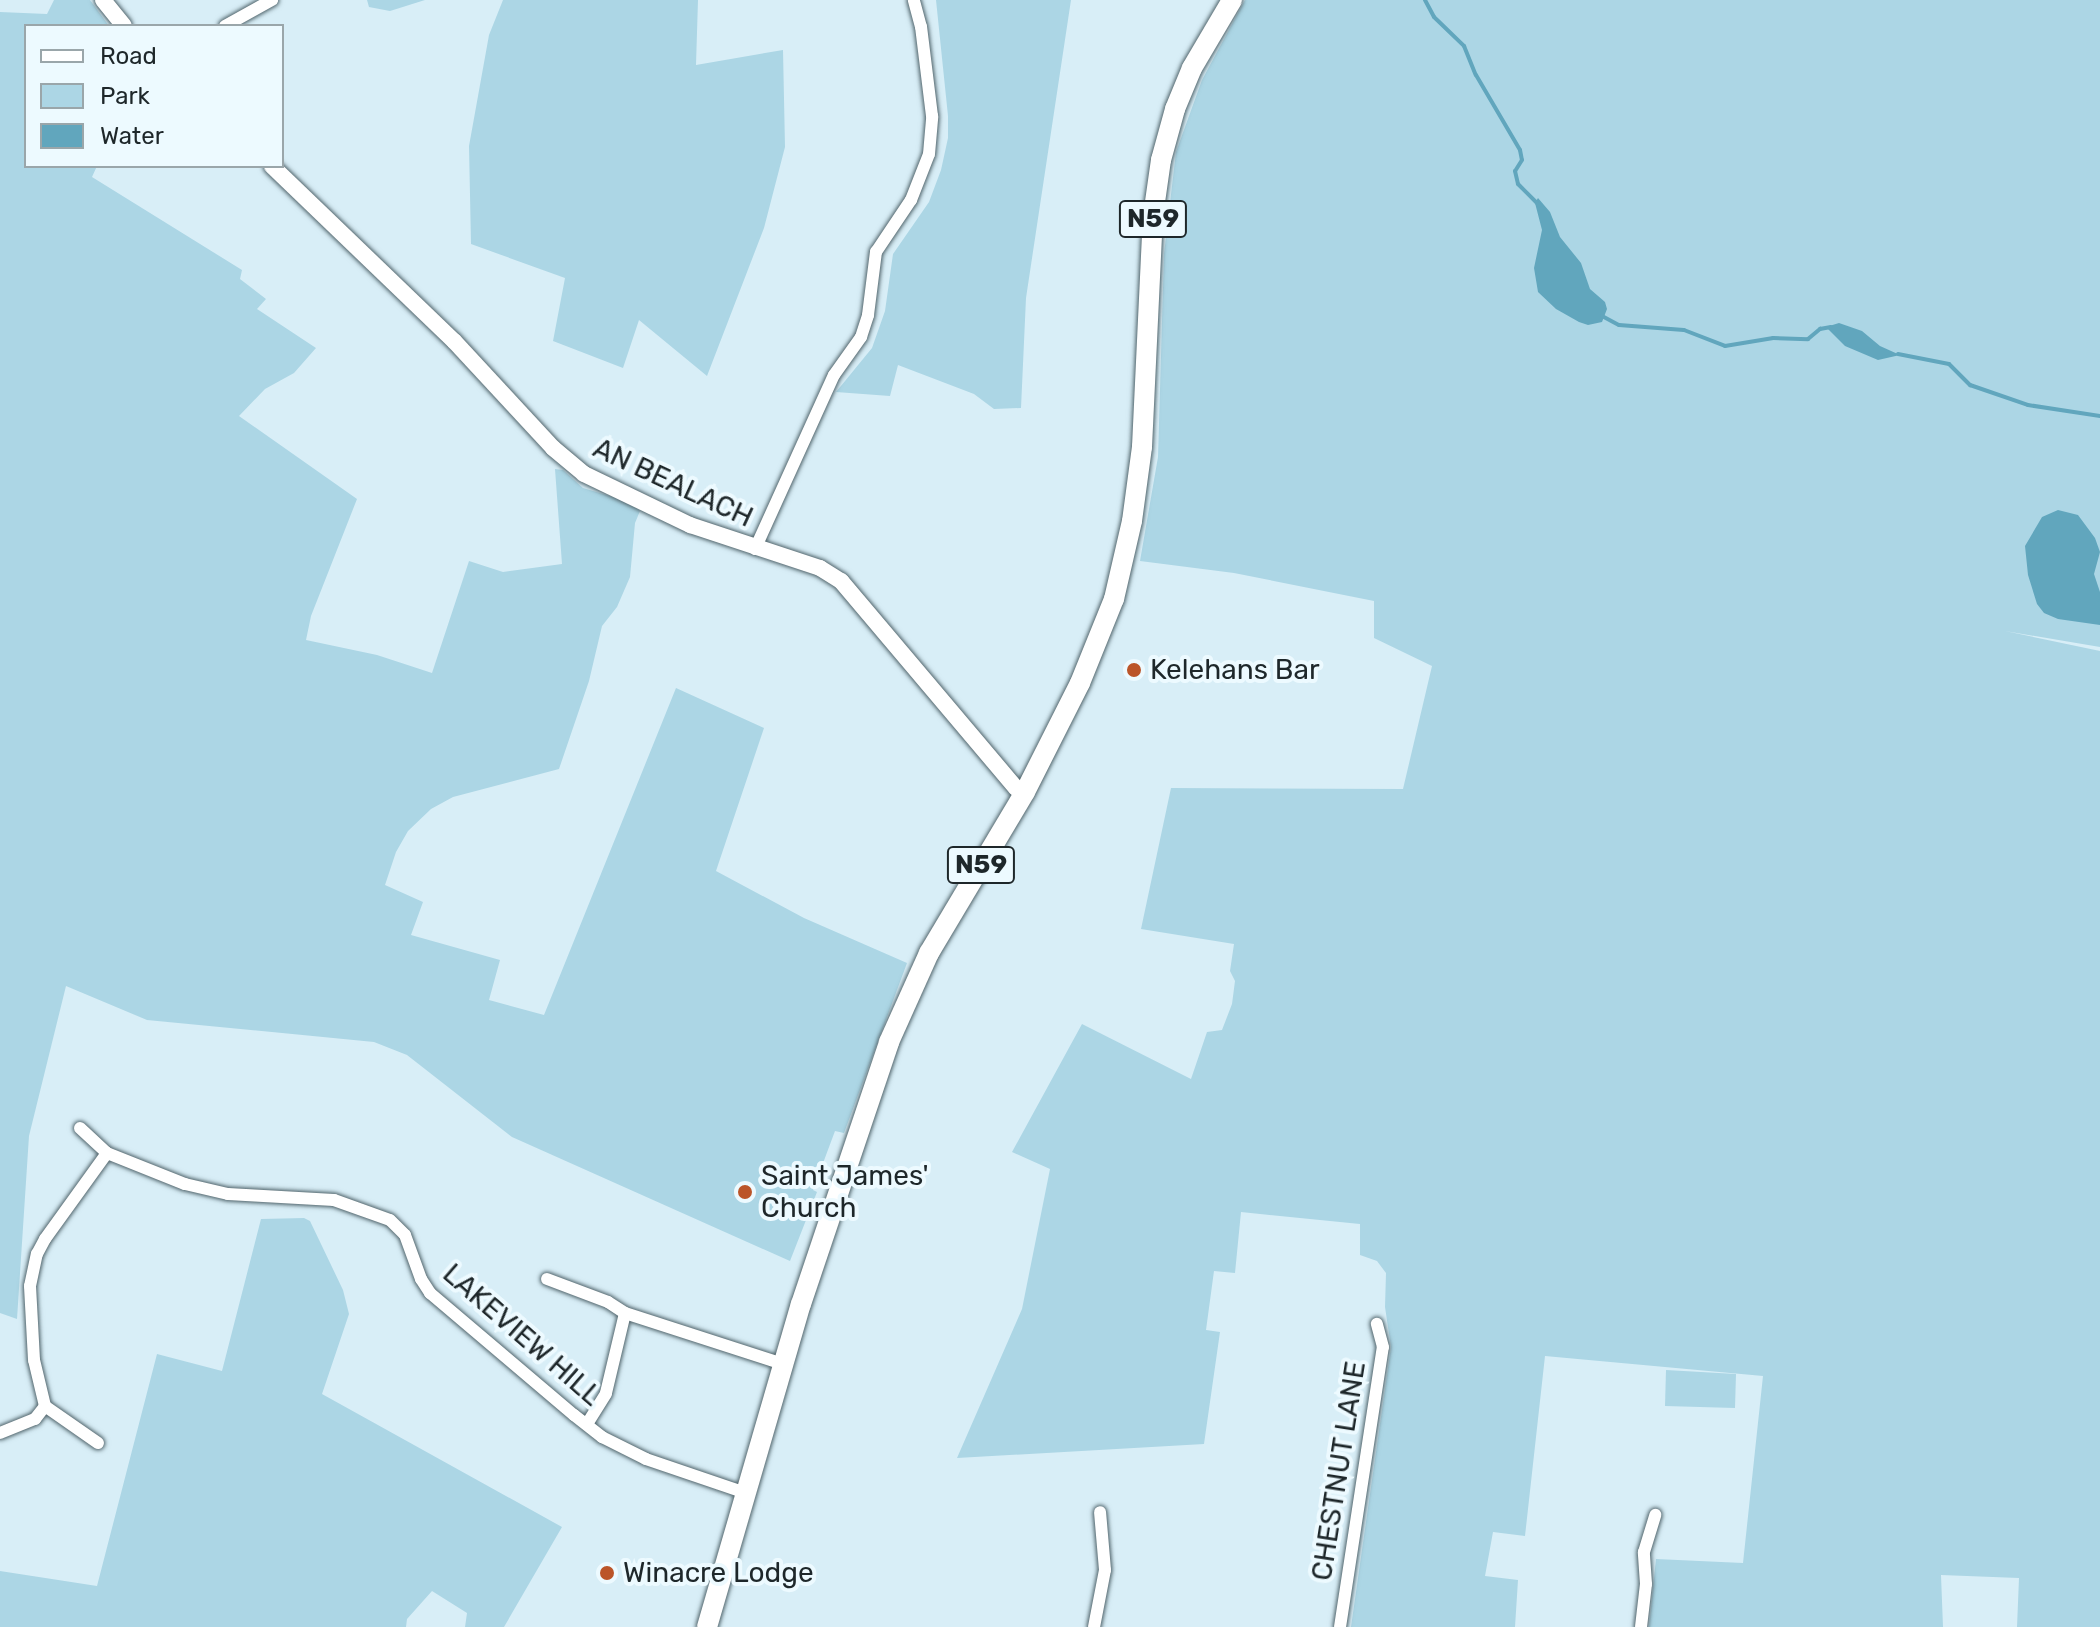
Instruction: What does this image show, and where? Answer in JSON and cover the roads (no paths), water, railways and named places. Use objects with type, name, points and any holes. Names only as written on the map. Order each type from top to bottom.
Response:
[{"type":"main road","name":"N59","points":[[707,1627],[838,1186],[908,997],[947,921],[1025,792],[1086,671],[1114,599],[1132,521],[1141,454],[1153,216],[1161,160],[1175,109],[1192,68],[1232,0]]},
{"type":"street","points":[[103,0],[122,24]]},
{"type":"street","points":[[229,24],[272,0]]},
{"type":"street","points":[[755,549],[834,375],[861,337],[868,315],[876,252],[911,200],[927,162],[932,116],[921,27],[914,0]]},
{"type":"street","name":"AN BEALACH","points":[[274,168],[454,341],[571,464],[601,485],[669,516],[755,549],[820,568],[841,581],[1016,788],[1025,792]]},
{"type":"street","name":"LAKEVIEW HILL","points":[[80,1128],[107,1153],[210,1191],[334,1200],[390,1220],[405,1235],[421,1279],[430,1293],[587,1424],[646,1459],[746,1493]]},
{"type":"street","points":[[98,1443],[45,1406],[34,1360],[30,1318],[33,1268],[45,1239],[107,1153]]},
{"type":"street","points":[[547,1279],[608,1302],[625,1313],[783,1364]]},
{"type":"street","points":[[587,1424],[606,1393],[625,1313]]},
{"type":"street","name":"CHESTNUT LANE","points":[[1340,1627],[1383,1347],[1377,1324]]},
{"type":"street","points":[[0,1433],[35,1419],[45,1406]]},
{"type":"street","points":[[1094,1627],[1105,1570],[1100,1512]]},
{"type":"street","points":[[1641,1627],[1646,1584],[1644,1552],[1655,1515]]},
{"type":"water","points":[[1538,198],[1550,212],[1560,237],[1581,263],[1590,289],[1605,302],[1607,309],[1602,322],[1588,325],[1579,322],[1556,309],[1538,292],[1534,268],[1542,230],[1535,203]]},
{"type":"water","points":[[1839,323],[1862,331],[1880,346],[1900,355],[1878,360],[1845,346],[1826,327]]},
{"type":"water","points":[[2058,510],[2078,515],[2095,538],[2100,552],[2094,574],[2100,592],[2100,625],[2058,619],[2044,613],[2037,604],[2028,575],[2025,546],[2042,517]]},
{"type":"waterway","points":[[1425,0],[1434,17],[1464,46],[1476,75],[1520,150],[1522,160],[1515,171],[1518,184],[1539,205]]},
{"type":"waterway","points":[[1602,316],[1619,325],[1684,330],[1725,346],[1773,338],[1808,339],[1820,329],[1831,327]]},
{"type":"waterway","points":[[1898,354],[1949,364],[1970,385],[2028,405],[2100,416]]},
{"type":"place","name":"Kelehans Bar","points":[[1134,670]]},
{"type":"place","name":"Saint James' Church","points":[[745,1192]]},
{"type":"place","name":"Winacre Lodge","points":[[607,1573]]}]
